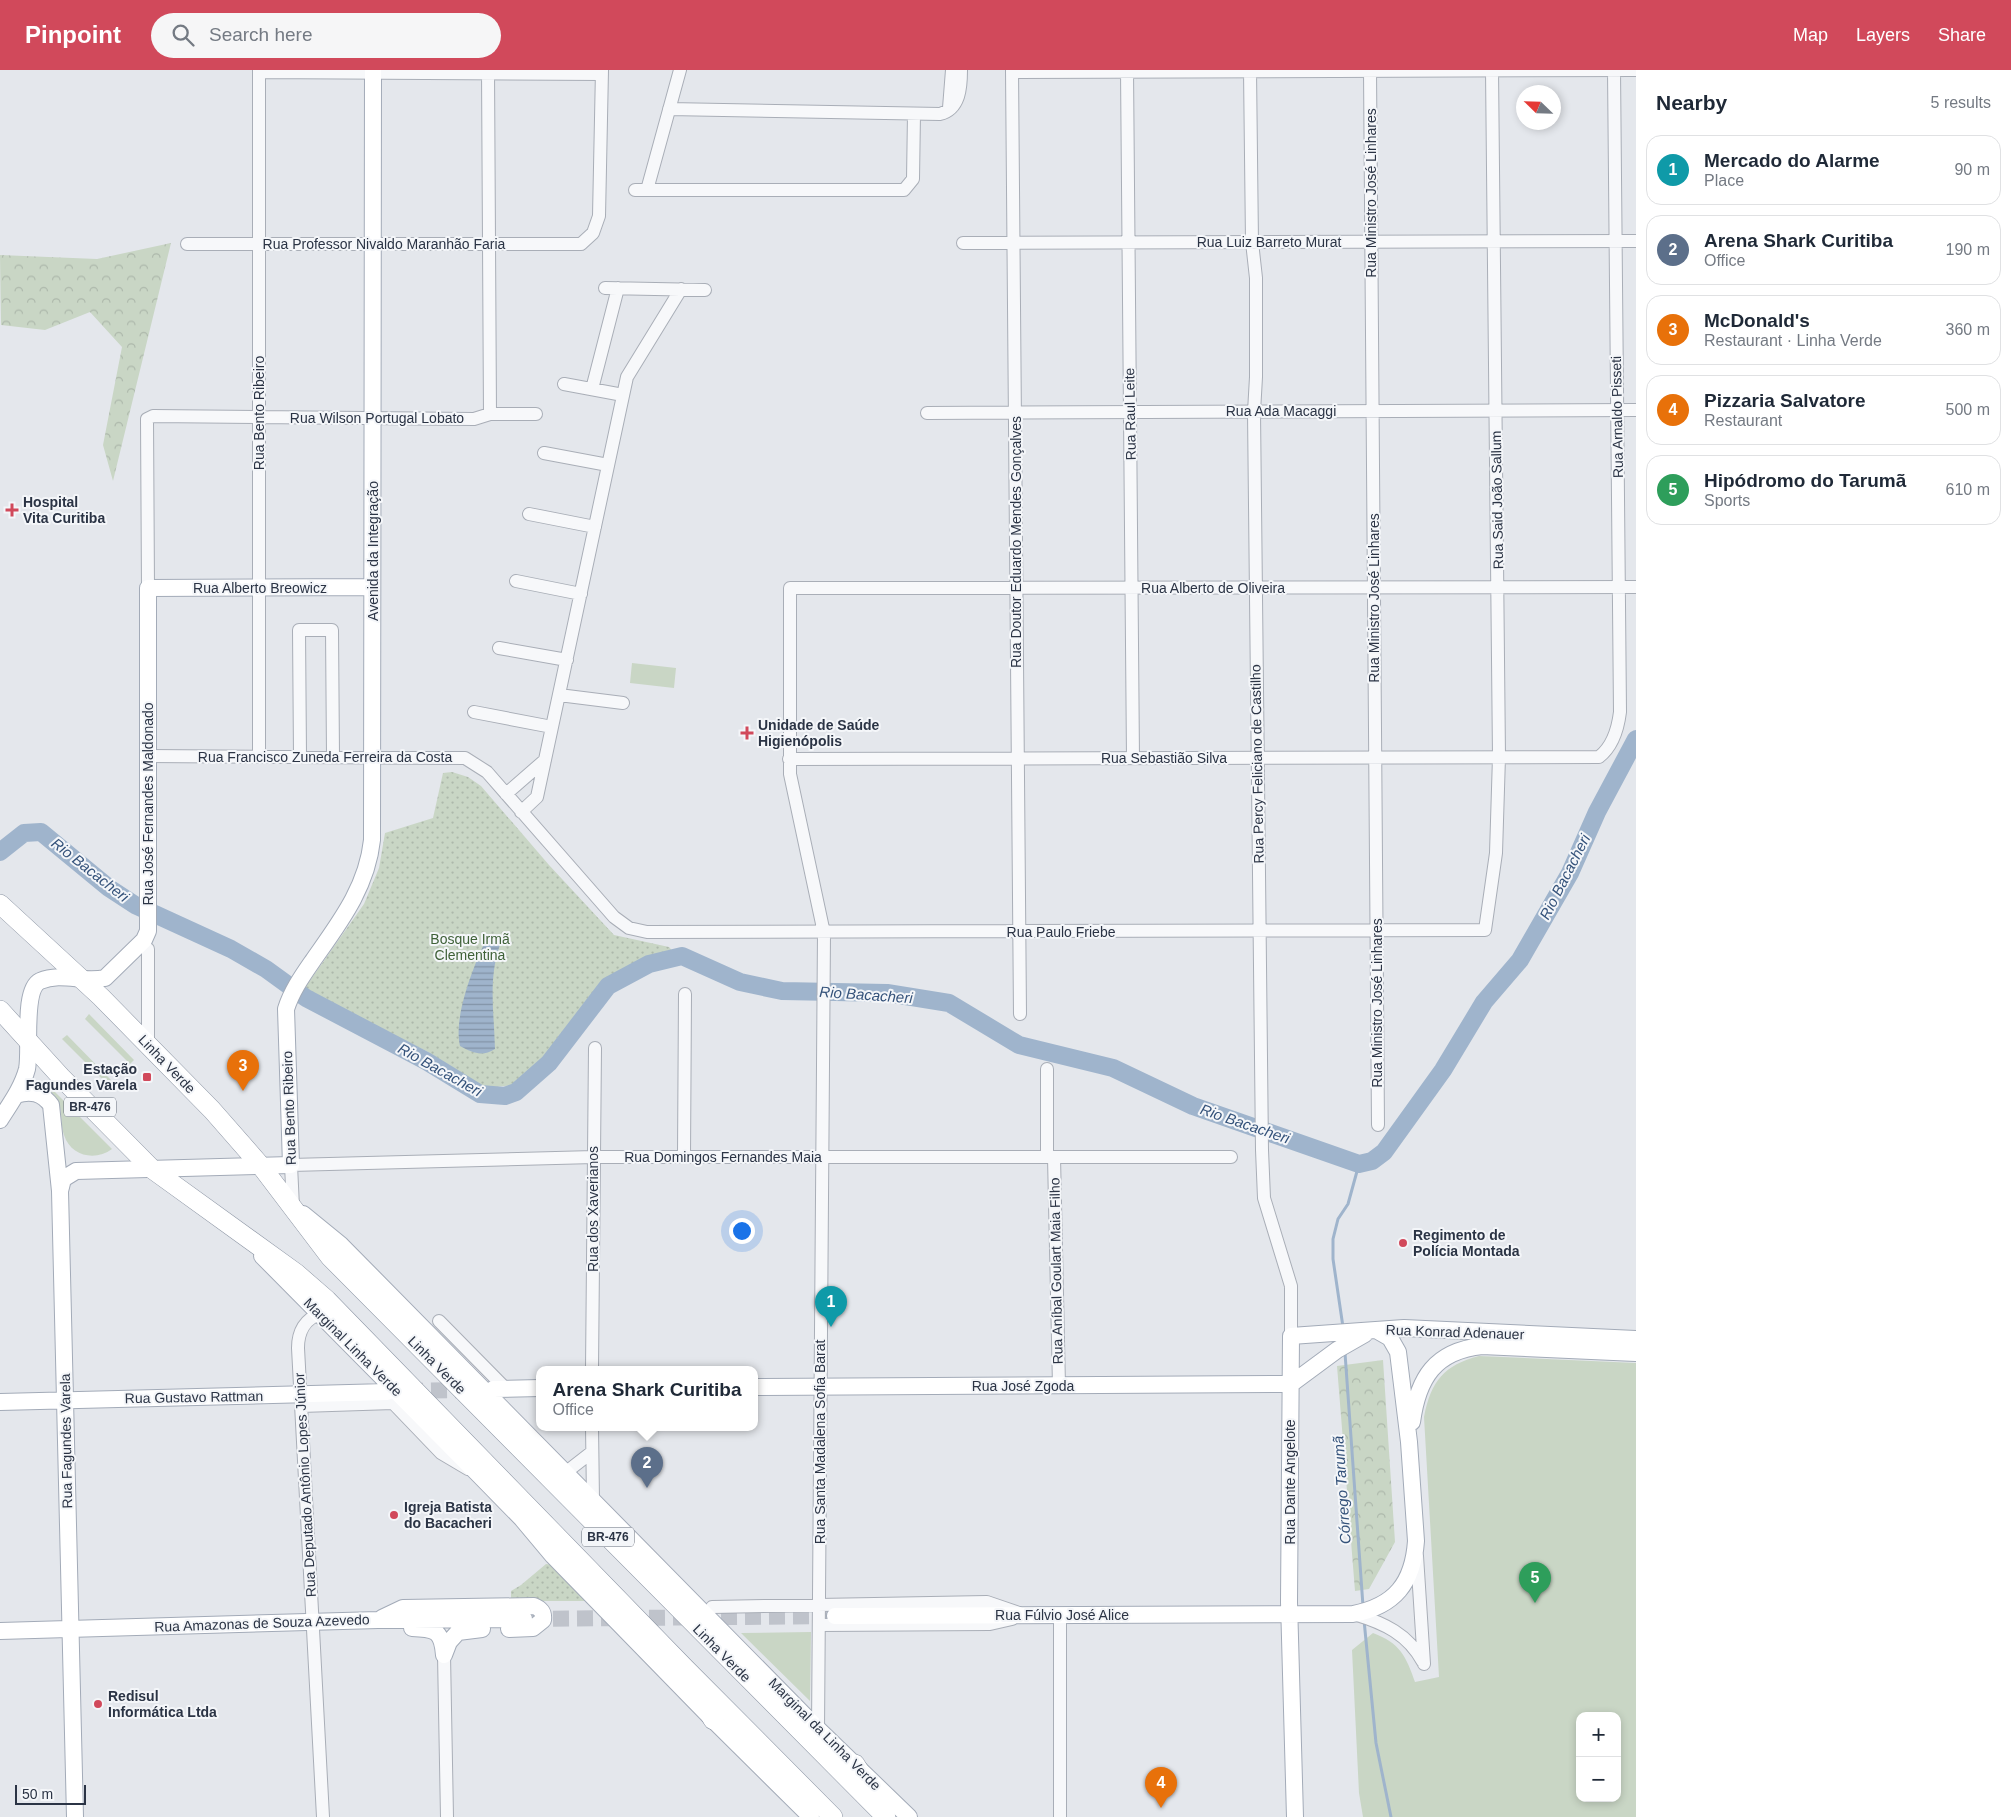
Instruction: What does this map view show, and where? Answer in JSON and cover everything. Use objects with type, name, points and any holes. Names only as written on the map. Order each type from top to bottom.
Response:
[{"type":"highway","name":"Linha Verde","points":[[0,904],[81,977],[212,1110],[261,1166],[330,1257],[887,1817]]},
{"type":"highway","name":"BR-476","points":[[0,1010],[29,1044],[152,1169],[296,1273],[327,1300],[685,1668],[833,1817]]},
{"type":"highway","points":[[685,1668],[713,1720]]},
{"type":"highway","points":[[855,1764],[887,1817]]},
{"type":"main road","name":"Avenida da Integração","points":[[286,1009],[299,981],[349,908],[367,867],[372,840],[373,71]]},
{"type":"main road","name":"Rua Alberto Breowicz","points":[[148,588],[372,588]]},
{"type":"main road","name":"Rua José Fernandes Maldonado","points":[[29,1044],[29,1005],[34,986],[51,978],[81,977],[100,979],[109,975],[144,940],[148,931],[148,588]]},
{"type":"main road","name":"Rua Bento Ribeiro","points":[[286,1009],[291,1165]]},
{"type":"main road","points":[[0,1120],[16,1095],[27,1069],[29,1044]]},
{"type":"main road","name":"Rua Fagundes Varela","points":[[16,1095],[25,1092],[39,1094],[51,1106],[60,1191],[75,1817]]},
{"type":"main road","name":"Rua Domingos Fernandes Maia","points":[[60,1191],[63,1179],[71,1172],[291,1165]]},
{"type":"main road","name":"Marginal da Linha Verde","points":[[293,1207],[341,1245],[818,1729],[909,1817]]},
{"type":"main road","name":"Marginal Linha Verde","points":[[225,1220],[480,1475]]},
{"type":"main road","name":"Rua Konrad Adenauer","points":[[1291,1384],[1354,1336],[1373,1330],[1404,1328],[1636,1339]]},
{"type":"main road","points":[[1371,1615],[1403,1587],[1412,1568],[1416,1541],[1409,1442],[1398,1352],[1390,1338],[1373,1330]]},
{"type":"main road","points":[[1292,1336],[1334,1333],[1354,1336]]},
{"type":"main road","name":"Rua Dante Angelote","points":[[1292,1336],[1290,1614],[1295,1817]]},
{"type":"main road","name":"Rua Konrad Adenauer","points":[[1409,1442],[1414,1408],[1424,1379],[1440,1361],[1460,1350],[1482,1346],[1636,1353]]},
{"type":"main road","name":"Rua José Zgoda","points":[[758,1387],[1291,1384]]},
{"type":"main road","points":[[499,1389],[536,1388]]},
{"type":"main road","name":"Rua Gustavo Rattman","points":[[0,1402],[65,1400],[300,1400],[387,1392]]},
{"type":"main road","points":[[480,1475],[522,1519],[553,1556],[713,1720],[811,1817]]},
{"type":"main road","points":[[378,1620],[403,1608],[534,1606],[540,1608],[544,1614],[540,1626],[533,1628],[464,1630],[458,1632],[449,1642],[444,1655]]},
{"type":"main road","name":"Rua Fúlvio José Alice","points":[[835,1616],[1371,1615]]},
{"type":"main road","name":"Rua Amazonas de Souza Azevedo","points":[[0,1631],[378,1620],[524,1619]]},
{"type":"main road","points":[[378,1620],[401,1627],[432,1630],[440,1635],[444,1655]]},
{"type":"street","points":[[680,70],[669,109],[641,190],[904,190],[913,179],[914,114]]},
{"type":"street","points":[[949,108],[952,70]]},
{"type":"street","points":[[669,109],[940,114],[949,108],[960,94],[962,70]]},
{"type":"street","name":"Rua Ministro José Linhares","points":[[1370,70],[1378,1125]]},
{"type":"street","name":"Rua Said João Sallum","points":[[1485,930],[1496,853],[1499,757],[1492,70]]},
{"type":"street","name":"Rua Arnaldo Pisseti","points":[[1598,756],[1604,753],[1613,738],[1620,712],[1614,70]]},
{"type":"street","points":[[1012,71],[1636,70]]},
{"type":"street","points":[[259,71],[602,72]]},
{"type":"street","name":"Rua Bento Ribeiro","points":[[259,71],[259,756]]},
{"type":"street","name":"Rua Doutor Eduardo Mendes Gonçalves","points":[[1012,71],[1020,1014]]},
{"type":"street","name":"Rua Raul Leite","points":[[1127,71],[1133,758]]},
{"type":"street","name":"Rua Percy Feliciano de Castilho","points":[[1250,71],[1252,242],[1248,281],[1249,366],[1254,412],[1262,1150]]},
{"type":"street","points":[[488,72],[490,414]]},
{"type":"street","name":"Rua Professor Nivaldo Maranhão Faria","points":[[187,244],[581,244],[593,233],[599,216],[602,72]]},
{"type":"street","name":"Rua Luiz Barreto Murat","points":[[962,243],[1636,241]]},
{"type":"street","points":[[605,288],[705,290]]},
{"type":"street","points":[[592,389],[618,288]]},
{"type":"street","points":[[521,812],[537,797],[627,376],[681,289]]},
{"type":"street","points":[[564,384],[623,395]]},
{"type":"street","name":"Rua Ada Macaggi","points":[[927,413],[1636,410]]},
{"type":"street","name":"Rua Wilson Portugal Lobato","points":[[148,588],[147,420],[153,416],[474,419],[490,414],[536,414]]},
{"type":"street","points":[[544,453],[608,465]]},
{"type":"street","points":[[528,514],[595,527]]},
{"type":"street","points":[[516,582],[581,594]]},
{"type":"street","name":"Rua Alberto de Oliveira","points":[[790,588],[1636,587]]},
{"type":"street","name":"Rua Santa Madalena Sofia Barat","points":[[790,588],[789,759],[792,788],[824,933],[818,1729]]},
{"type":"street","points":[[300,756],[299,630],[332,630],[333,756]]},
{"type":"street","points":[[499,648],[566,660]]},
{"type":"street","points":[[559,695],[623,702]]},
{"type":"street","points":[[474,712],[552,727]]},
{"type":"street","name":"Rua Francisco Zuneda Ferreira da Costa","points":[[148,756],[465,758],[480,766],[614,917],[638,931]]},
{"type":"street","name":"Rua Sebastião Silva","points":[[789,759],[1598,756]]},
{"type":"street","points":[[506,794],[545,760]]},
{"type":"street","name":"Rua Paulo Friebe","points":[[638,931],[824,933],[1485,930]]},
{"type":"street","points":[[148,949],[148,1044]]},
{"type":"street","points":[[684,1157],[685,994]]},
{"type":"street","name":"Rua dos Xaverianos","points":[[592,1366],[595,1048]]},
{"type":"street","name":"Rua Aníbal Goulart Maia Filho","points":[[1047,1069],[1059,1386]]},
{"type":"street","name":"Rua Dante Angelote","points":[[1262,1150],[1267,1211],[1290,1286],[1292,1336]]},
{"type":"street","name":"Rua Domingos Fernandes Maia","points":[[291,1165],[594,1157],[1231,1157]]},
{"type":"street","name":"Rua Bento Ribeiro","points":[[291,1165],[293,1207]]},
{"type":"street","name":"Rua Deputado Antônio Lopes Júnior","points":[[321,1314],[309,1319],[300,1333],[298,1348],[323,1817]]},
{"type":"street","points":[[439,1321],[499,1389]]},
{"type":"street","points":[[300,1400],[393,1403],[441,1452],[480,1475]]},
{"type":"street","points":[[592,1431],[593,1500]]},
{"type":"street","points":[[565,1473],[592,1452]]},
{"type":"street","points":[[1371,1615],[1402,1635],[1418,1653],[1424,1664],[1416,1541]]},
{"type":"street","points":[[712,1607],[988,1602],[1024,1615]]},
{"type":"street","points":[[819,1625],[990,1624],[1024,1615]]},
{"type":"street","points":[[1060,1615],[1060,1817]]},
{"type":"street","points":[[444,1655],[447,1817]]},
{"type":"green space","points":[[171,243],[113,481],[103,445],[122,347],[90,312],[45,330],[1,325],[0,255],[97,259]]},
{"type":"green space","points":[[632,663],[676,668],[674,688],[630,683]]},
{"type":"green space","name":"Bosque Irmã Clementina","points":[[452,772],[468,777],[481,786],[549,865],[614,935],[669,947],[677,956],[649,963],[607,985],[546,1056],[514,1085],[485,1088],[428,1052],[304,989],[364,904],[379,868],[385,833],[433,818],[443,773]]},
{"type":"green space","points":[[89,1014],[134,1060],[130,1064],[85,1019]]},
{"type":"green space","points":[[67,1035],[111,1080],[107,1084],[62,1039]]},
{"type":"green space","points":[[53,1090],[112,1149],[106,1153],[92,1156],[85,1155],[72,1148],[64,1135],[60,1107],[51,1092]]},
{"type":"green space","points":[[1479,1356],[1636,1363],[1636,1817],[1363,1817],[1359,1793],[1352,1650],[1373,1633],[1396,1646],[1405,1658],[1415,1682],[1439,1677],[1424,1417],[1435,1384],[1441,1376],[1457,1364]]},
{"type":"green space","points":[[1383,1360],[1395,1542],[1369,1589],[1355,1591],[1337,1366]]},
{"type":"green space","points":[[546,1564],[554,1565],[591,1601],[511,1601],[511,1591]]},
{"type":"green space","points":[[811,1632],[810,1701],[741,1633]]},
{"type":"water","points":[[503,937],[498,951],[493,978],[495,1049],[486,1053],[469,1051],[460,1046],[459,1034],[459,1021],[466,991],[487,938]]},
{"type":"waterway","name":"Rio Bacacheri","points":[[0,852],[24,833],[41,832],[109,888],[135,905],[231,949],[266,969],[306,998],[426,1061],[480,1094],[505,1096],[516,1092],[549,1063],[608,986],[649,964],[682,956],[740,982],[782,991],[887,993],[949,1003],[1019,1045],[1113,1068],[1193,1106],[1359,1164],[1372,1161],[1384,1152],[1443,1070],[1484,1002],[1520,960],[1570,873],[1597,812],[1636,739]]},
{"type":"waterway","name":"Córrego Tarumã","points":[[1343,1327],[1333,1259],[1333,1239],[1338,1219],[1348,1204],[1359,1164]]},
{"type":"waterway","name":"Córrego Tarumã","points":[[1345,1353],[1363,1606]]},
{"type":"waterway","name":"Córrego Tarumã","points":[[1364,1620],[1376,1743],[1391,1817]]},
{"type":"tunnel","points":[[407,1391],[470,1390]]},
{"type":"tunnel","points":[[529,1619],[835,1616]]},
{"type":"place","name":"Hospital Vita Curitiba","points":[[12,510]]},
{"type":"place","name":"Unidade de Saúde Higienópolis","points":[[747,733]]},
{"type":"place","name":"Estação Fagundes Varela","points":[[147,1077]]},
{"type":"place","name":"McDonald's","points":[[243,1091]]},
{"type":"place","name":"Regimento de Polícia Montada","points":[[1403,1243]]},
{"type":"place","name":"Mercado do Alarme","points":[[831,1327]]},
{"type":"place","name":"Arena Shark Curitiba","points":[[647,1488]]},
{"type":"place","name":"Igreja Batista do Bacacheri","points":[[394,1515]]},
{"type":"place","name":"Hipódromo do Tarumã","points":[[1535,1603]]},
{"type":"place","name":"Redisul Informática Ltda","points":[[98,1704]]},
{"type":"place","name":"Pizzaria Salvatore","points":[[1161,1808]]}]
